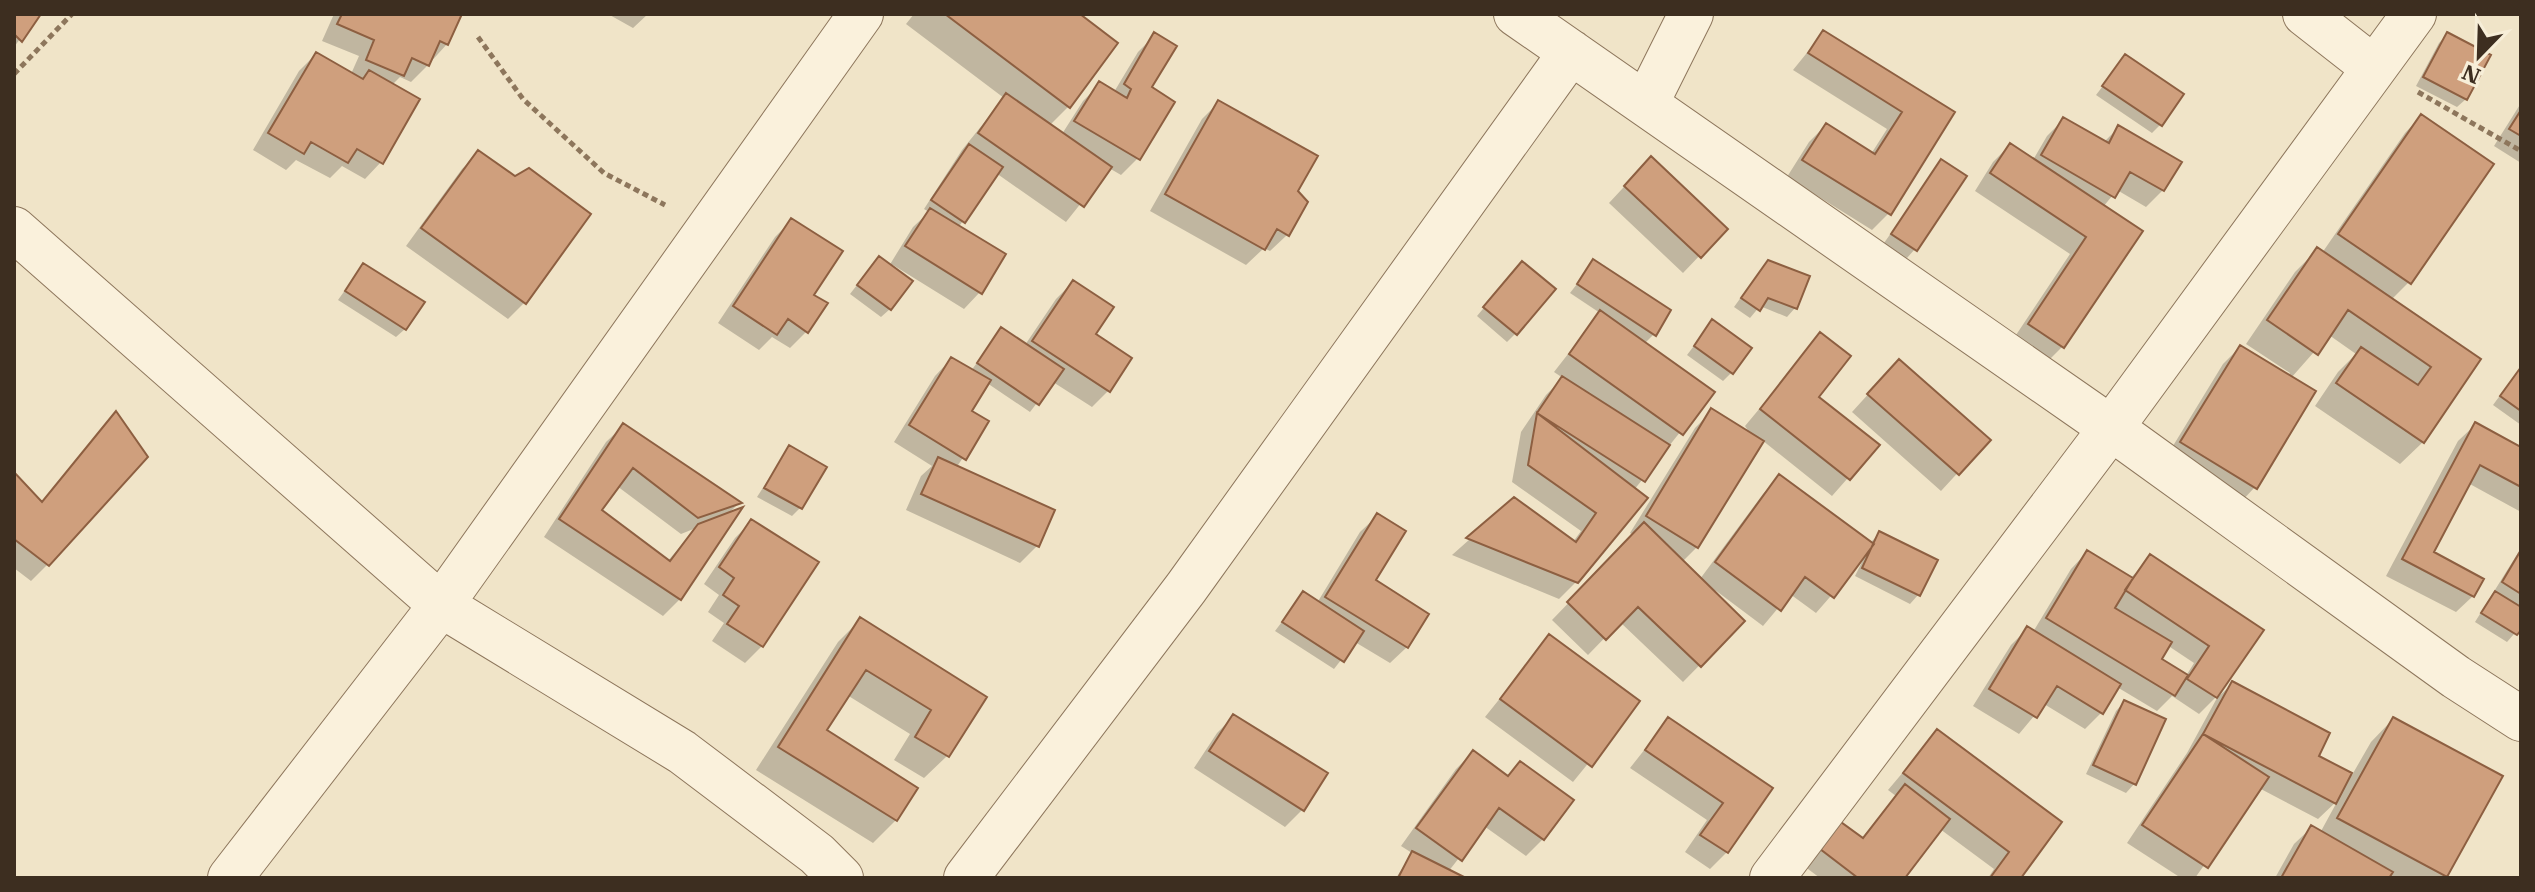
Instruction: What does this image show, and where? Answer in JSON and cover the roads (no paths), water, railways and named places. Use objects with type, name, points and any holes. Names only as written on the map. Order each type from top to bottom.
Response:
[{"type":"street","points":[[230,878],[441,605],[861,14]]},
{"type":"street","points":[[1516,14],[2111,428],[2456,677],[2521,719]]},
{"type":"street","points":[[1646,104],[1691,14]]},
{"type":"street","points":[[2305,14],[2374,68]]},
{"type":"street","points":[[1772,878],[2111,428],[2414,14]]},
{"type":"street","points":[[966,878],[1186,588],[1571,52]]},
{"type":"street","points":[[14,229],[441,605],[682,752],[817,854],[841,878]]}]
